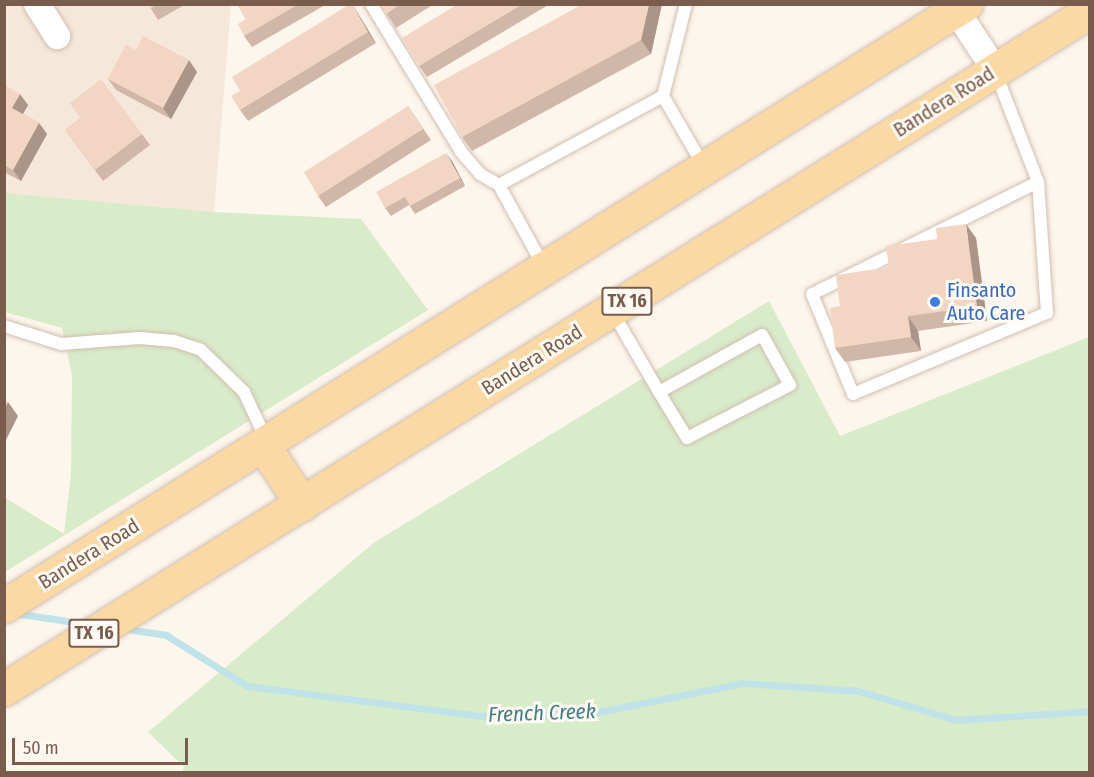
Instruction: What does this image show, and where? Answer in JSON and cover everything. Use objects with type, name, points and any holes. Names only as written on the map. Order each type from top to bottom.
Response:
[{"type":"main road","name":"Bandera Road","points":[[4,606],[705,168],[958,6]]},
{"type":"main road","name":"Bandera Road","points":[[14,682],[164,591],[1089,11]]},
{"type":"main road","points":[[265,444],[302,504]]},
{"type":"street","points":[[37,4],[57,36]]},
{"type":"street","points":[[958,6],[995,70]]},
{"type":"lane","points":[[371,4],[462,153],[480,174],[499,185],[544,269]]},
{"type":"lane","points":[[686,4],[663,96],[705,168]]},
{"type":"lane","points":[[995,70],[1038,182],[1047,313],[853,394],[812,294],[1038,182]]},
{"type":"lane","points":[[499,185],[663,96]]},
{"type":"lane","points":[[611,310],[659,392],[687,438],[790,385],[762,335],[659,392]]},
{"type":"lane","points":[[4,326],[61,344],[140,338],[174,341],[201,350],[244,392],[265,444]]},
{"type":"shaded area","points":[[4,5],[231,5],[214,212],[5,193]]},
{"type":"green space","points":[[5,193],[214,212],[361,219],[428,310],[5,572],[4,497],[64,534],[71,474],[72,376],[62,328],[5,312]]},
{"type":"green space","points":[[769,301],[840,436],[1089,337],[1089,772],[182,772],[184,767],[148,732],[375,542]]},
{"type":"building","points":[[148,4],[158,4],[150,9]]},
{"type":"building","points":[[237,4],[299,4],[244,36],[238,24],[246,19]]},
{"type":"building","points":[[350,4],[368,32],[240,110],[231,96],[240,91],[232,77]]},
{"type":"building","points":[[380,4],[401,4],[386,14]]},
{"type":"building","points":[[458,4],[523,4],[419,66],[402,38]]},
{"type":"building","points":[[583,4],[649,4],[641,40],[462,137],[434,85]]},
{"type":"building","points":[[143,36],[189,60],[163,108],[108,79],[126,44],[136,50]]},
{"type":"building","points":[[101,79],[142,134],[95,170],[65,130],[81,118],[70,103]]},
{"type":"building","points":[[4,85],[20,94],[12,108],[39,123],[13,170],[4,165]]},
{"type":"building","points":[[408,106],[423,129],[318,196],[304,172]]},
{"type":"building","points":[[446,153],[460,178],[410,206],[405,197],[385,208],[376,192]]},
{"type":"building","points":[[966,224],[977,307],[908,316],[911,337],[835,348],[830,308],[840,306],[836,275],[889,267],[886,246],[937,239],[936,228]]},
{"type":"waterway","name":"French Creek","points":[[14,613],[87,624]]},
{"type":"waterway","name":"French Creek","points":[[121,628],[166,635],[247,686],[482,716],[594,713],[743,683],[859,691],[956,720],[1090,711]]},
{"type":"place","name":"Finsanto Auto Care","points":[[935,302]]}]
